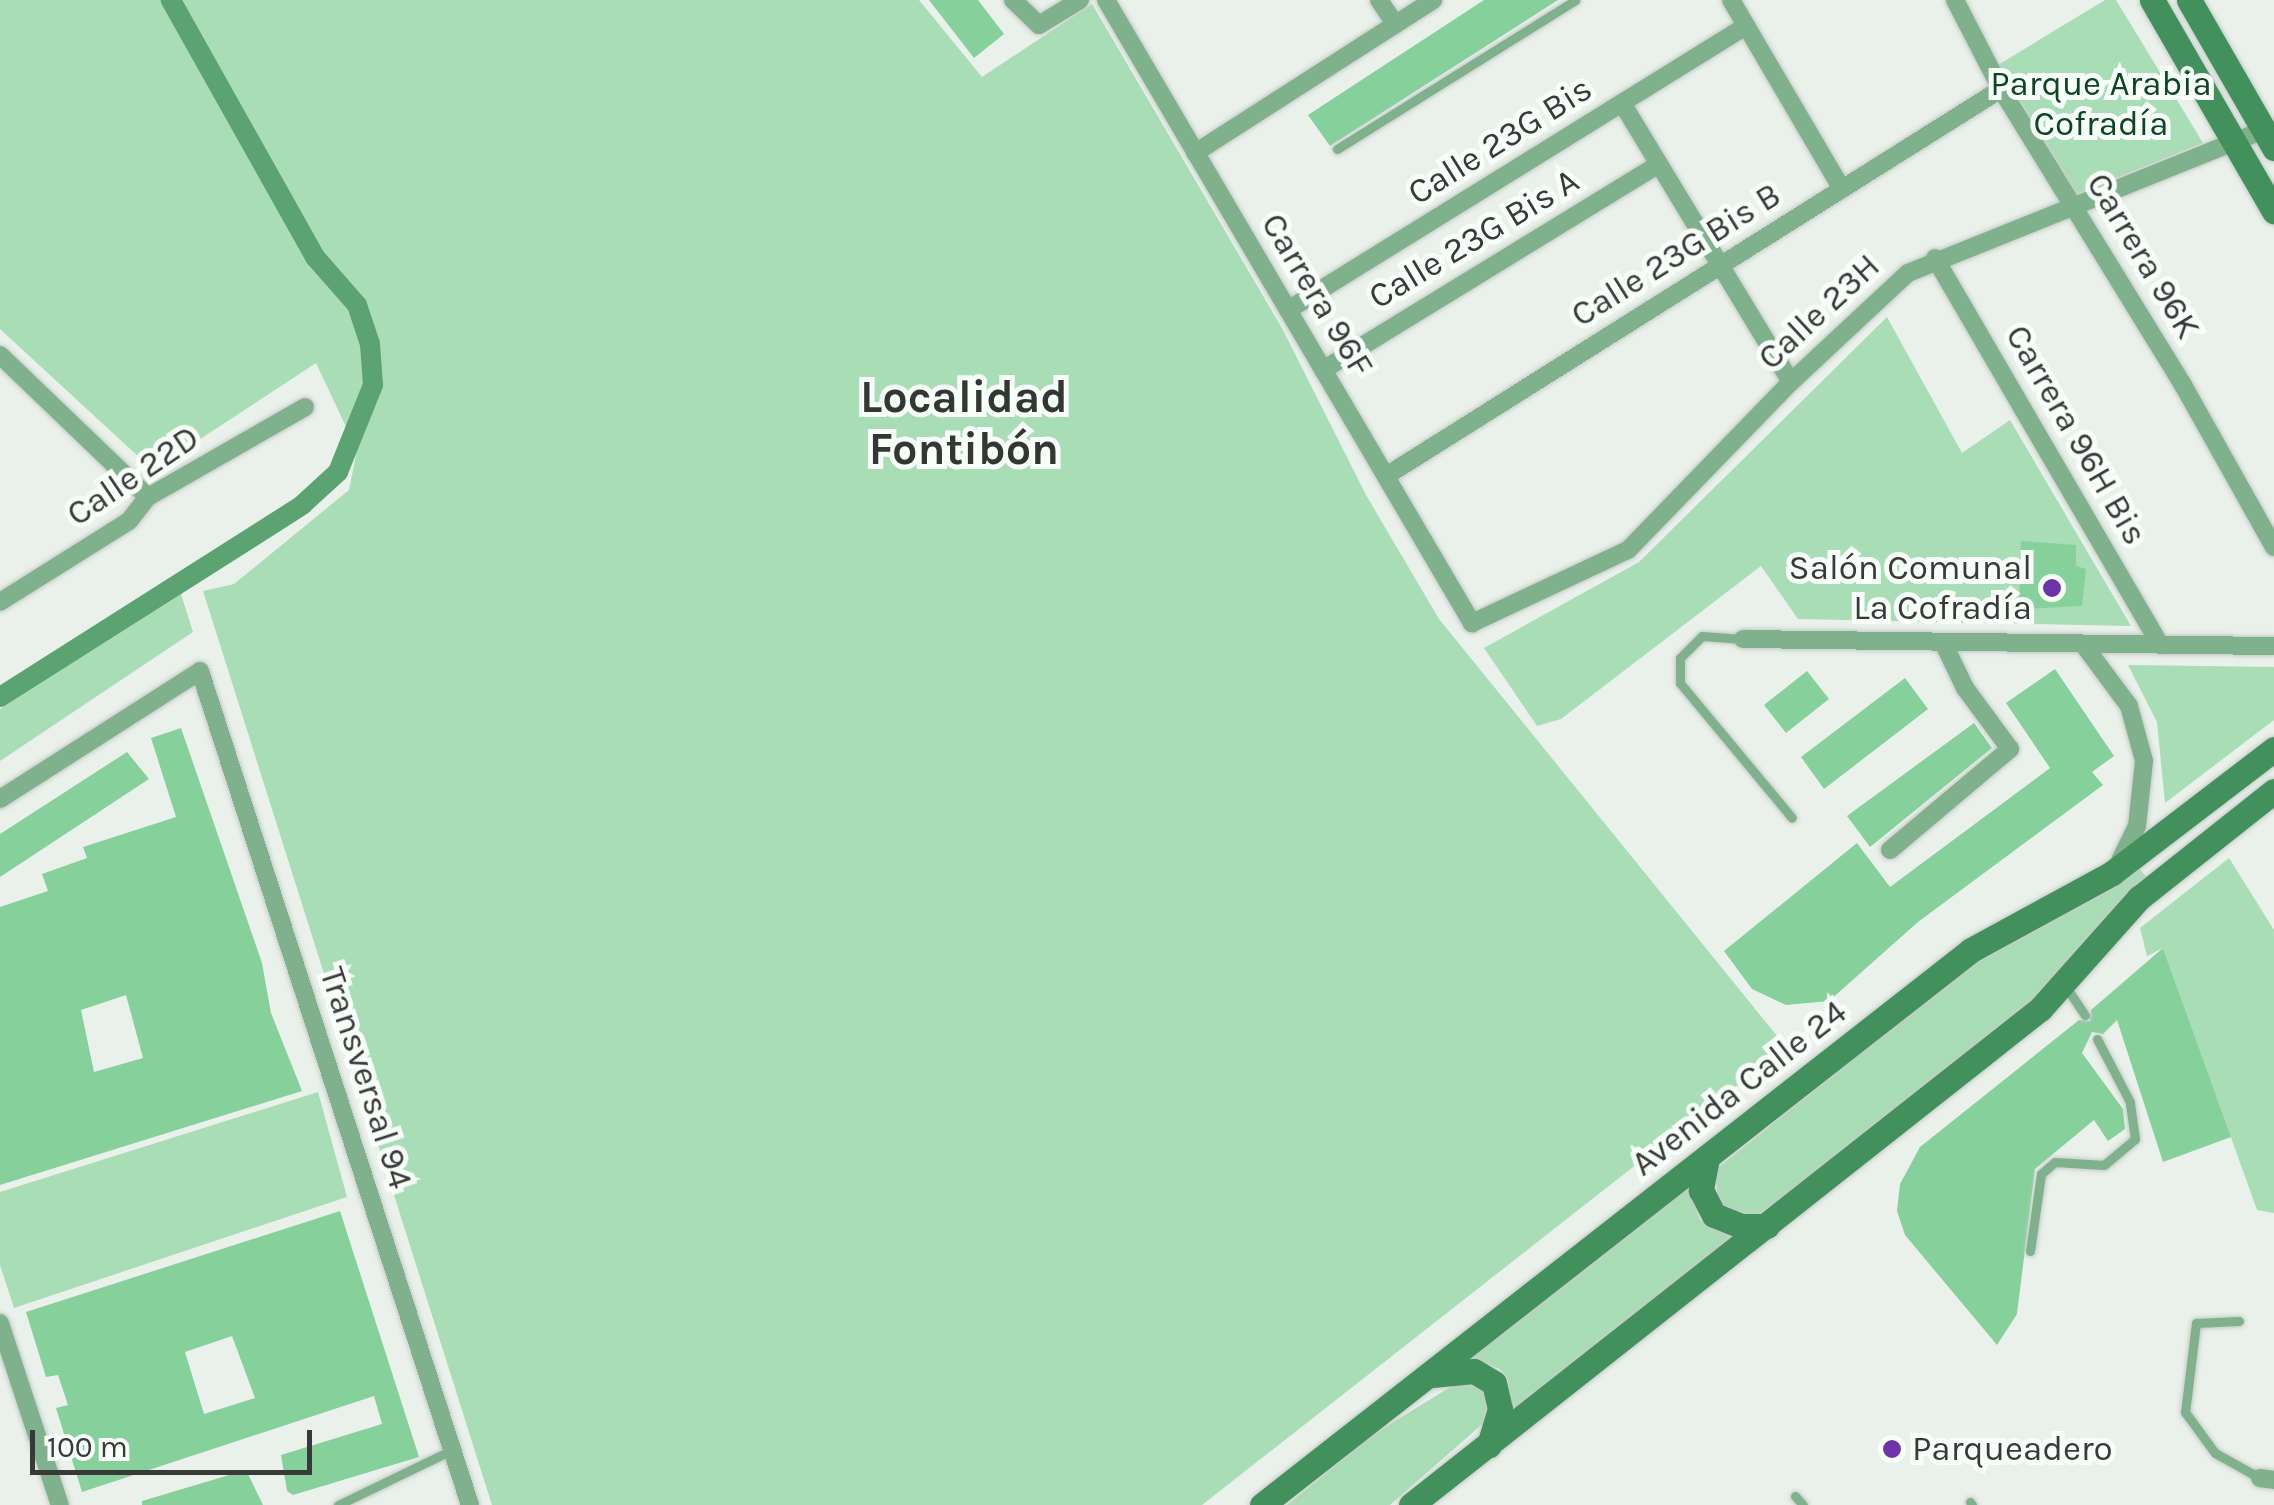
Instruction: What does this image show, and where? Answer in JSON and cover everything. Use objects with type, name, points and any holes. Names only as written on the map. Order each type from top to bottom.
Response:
[{"type":"main road","points":[[2152,0],[2274,211]]},
{"type":"main road","points":[[2190,0],[2269,139]]},
{"type":"main road","name":"Avenida Calle 24","points":[[1262,1505],[1983,941],[2112,873],[2274,749]]},
{"type":"main road","points":[[1412,1505],[2064,986],[2138,898],[2274,791]]},
{"type":"main road","points":[[1706,1158],[1701,1190],[1714,1216],[1740,1226],[1767,1226]]},
{"type":"main road","points":[[1426,1376],[1462,1370],[1494,1383],[1500,1409],[1489,1444]]},
{"type":"street","points":[[1013,0],[1039,25],[1080,0]]},
{"type":"street","name":"Carrera 96F","points":[[1106,0],[1472,622]]},
{"type":"street","points":[[1379,0],[1396,24]]},
{"type":"street","points":[[1195,152],[1433,0]]},
{"type":"street","points":[[1731,0],[1842,189]]},
{"type":"street","name":"Carrera 96K","points":[[1955,0],[2001,90],[2074,204],[2274,547]]},
{"type":"street","name":"Calle 23G Bis","points":[[1288,310],[1746,26]]},
{"type":"street","name":"Calle 23G Bis B","points":[[1386,476],[2001,90]]},
{"type":"street","points":[[1622,103],[1791,382]]},
{"type":"street","name":"Calle 23H","points":[[1472,622],[1628,550],[1791,382],[1908,273],[1935,258],[2234,142],[2269,139]]},
{"type":"street","name":"Calle 23G Bis A","points":[[1323,370],[1659,164]]},
{"type":"street","name":"Carrera 96H Bis","points":[[1935,258],[2160,645]]},
{"type":"street","points":[[0,355],[148,497]]},
{"type":"street","name":"Calle 22D","points":[[0,602],[129,522],[148,497],[305,407]]},
{"type":"street","points":[[1743,640],[2274,646]]},
{"type":"street","points":[[1890,850],[2010,749],[1965,688],[1943,642]]},
{"type":"street","points":[[2083,644],[2129,706],[2144,767],[2137,826],[2112,873]]},
{"type":"street","name":"Transversal 94","points":[[0,799],[200,671],[470,1505]]},
{"type":"street","points":[[0,1323],[34,1397],[60,1505]]},
{"type":"lane","points":[[1337,149],[1575,0]]},
{"type":"lane","points":[[1743,640],[1702,636],[1680,658],[1680,683],[1792,818]]},
{"type":"lane","points":[[2064,986],[2086,1014]]},
{"type":"lane","points":[[2030,1251],[2041,1174],[2055,1162],[2104,1165],[2135,1138],[2130,1102],[2097,1040]]},
{"type":"lane","points":[[2238,1321],[2196,1323],[2185,1412],[2215,1452],[2267,1479]]},
{"type":"lane","points":[[338,1505],[452,1450]]},
{"type":"lane","points":[[1795,1496],[1803,1505]]},
{"type":"green space","points":[[0,0],[919,0],[982,77],[1092,4],[1283,330],[1366,495],[1439,619],[1786,1047],[1202,1505],[492,1505],[203,591],[234,584],[349,490],[357,450],[316,363],[153,470],[0,329]]},
{"type":"green space","name":"Parque Arabia Cofradía","points":[[2105,0],[2116,0],[2203,143],[2077,194],[1998,65]]},
{"type":"green space","points":[[1887,317],[1962,453],[2010,420],[2131,626],[1798,619],[1761,566],[1561,719],[1537,726],[1484,648],[1639,562]]},
{"type":"green space","points":[[181,594],[193,632],[0,761],[0,709]]},
{"type":"green space","points":[[2128,665],[2274,667],[2274,720],[2165,803],[2157,722]]},
{"type":"green space","points":[[2229,858],[2274,930],[2274,1213],[2257,1210],[2163,948],[2147,956],[2140,928]]},
{"type":"green space","points":[[2139,868],[2147,878],[2039,997],[1870,1134],[1755,1217],[1719,1208],[1715,1170],[1990,950]]},
{"type":"green space","points":[[318,1092],[347,1197],[14,1308],[0,1265],[0,1192]]},
{"type":"green space","points":[[1689,1186],[1700,1220],[1734,1239],[1509,1415],[1508,1380],[1500,1369],[1469,1356]]},
{"type":"green space","points":[[1460,1381],[1475,1381],[1486,1393],[1487,1420],[1390,1505],[1287,1505],[1374,1434]]},
{"type":"building","points":[[929,0],[978,0],[1004,34],[974,58]]},
{"type":"building","points":[[1484,0],[1558,0],[1330,146],[1308,115]]},
{"type":"building","name":"Salón Comunal La Cofradía","points":[[2021,541],[2076,545],[2076,566],[2086,569],[2082,606],[2019,609]]},
{"type":"building","points":[[2055,669],[2114,756],[2092,772],[2103,785],[1918,922],[1829,1001],[1786,1005],[1752,989],[1724,951],[1857,843],[1890,887],[2050,768],[2006,703]]},
{"type":"building","points":[[1807,671],[1829,699],[1786,733],[1764,705]]},
{"type":"building","points":[[1905,678],[1928,709],[1824,789],[1801,757]]},
{"type":"building","points":[[1974,723],[1992,748],[1870,847],[1847,816]]},
{"type":"building","points":[[181,728],[262,963],[271,1013],[302,1091],[0,1185],[0,907],[48,891],[42,874],[87,858],[83,847],[176,817],[151,738]],"holes":[[[126,995],[143,1058],[94,1072],[81,1010]]]},
{"type":"building","points":[[127,752],[149,779],[0,877],[0,834]]},
{"type":"building","points":[[2163,948],[2231,1137],[2163,1162],[2117,1020],[2103,1034],[2092,1032],[2082,1053],[2123,1109],[2125,1129],[2108,1141],[2094,1120],[2035,1169],[2017,1314],[1997,1345],[1905,1235],[1897,1211],[1900,1184],[1920,1147],[2079,1020],[2090,1021],[2091,1010]]},
{"type":"building","points":[[340,1211],[419,1457],[293,1495],[287,1491],[281,1455],[382,1424],[374,1396],[82,1492],[56,1408],[68,1405],[58,1375],[46,1377],[26,1312]],"holes":[[[232,1336],[255,1398],[204,1414],[185,1352]]]},
{"type":"building","points":[[246,1470],[263,1505],[142,1505],[142,1501]]},
{"type":"waterway","points":[[0,697],[302,505],[338,472],[373,385],[370,344],[357,305],[315,257],[171,0]]},
{"type":"place","name":"Salón Comunal La Cofradía","points":[[2052,588]]},
{"type":"place","name":"Parqueadero","points":[[1892,1449]]},
{"type":"district","name":"Localidad Fontibón","points":[[964,424]]}]
